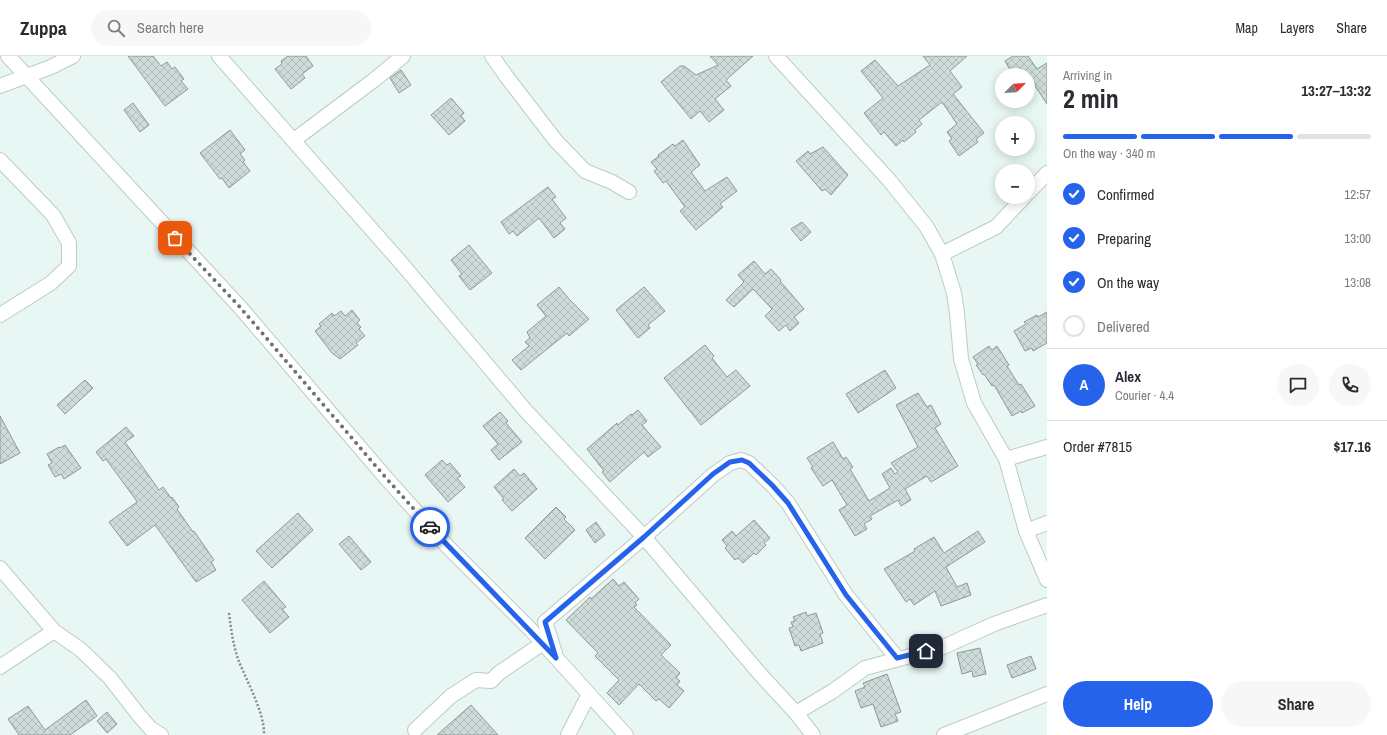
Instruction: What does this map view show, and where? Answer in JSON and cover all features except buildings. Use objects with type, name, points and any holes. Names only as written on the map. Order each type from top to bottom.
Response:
[{"type":"street","points":[[8,56],[239,306],[386,478],[447,546],[543,643],[626,735]]},
{"type":"street","points":[[0,86],[51,67],[73,56]]},
{"type":"street","points":[[219,56],[402,264],[526,411],[644,537],[760,674],[796,713],[813,735]]},
{"type":"street","points":[[294,140],[374,80],[403,56]]},
{"type":"street","points":[[492,56],[556,141],[585,171],[612,182],[629,192]]},
{"type":"street","points":[[776,56],[889,180],[926,226],[942,254],[954,293],[961,359],[974,402],[1006,459],[1026,531],[1047,580]]},
{"type":"street","points":[[0,160],[53,215],[69,243],[69,266],[51,283],[0,315]]},
{"type":"street","points":[[1035,186],[1047,173]]},
{"type":"street","points":[[942,254],[996,227],[1017,204]]},
{"type":"street","points":[[1006,459],[1047,447]]},
{"type":"street","points":[[556,658],[545,622],[644,537],[713,474],[730,462],[741,460],[746,461],[772,485],[788,503],[846,595],[897,658]]},
{"type":"street","points":[[1026,531],[1047,523]]},
{"type":"street","points":[[0,568],[54,631],[81,650],[110,678],[150,728],[161,735]]},
{"type":"street","points":[[796,713],[833,691],[865,668],[897,658],[940,648],[994,624],[1047,605]]},
{"type":"street","points":[[0,667],[54,631]]},
{"type":"street","points":[[415,730],[451,696],[476,680],[491,681],[499,673],[543,643]]},
{"type":"street","points":[[568,735],[589,694]]},
{"type":"street","points":[[944,735],[1047,694]]},
{"type":"path","points":[[229,613],[233,643],[259,711],[264,728],[264,735]]},
{"type":"way so far","points":[[175,238],[239,306],[386,478],[430,527]]},
{"type":"route","points":[[430,527],[531,630],[556,658],[545,622],[644,537],[713,474],[730,462],[742,460],[749,463],[788,503],[826,566],[846,595],[897,658],[926,651]]}]
